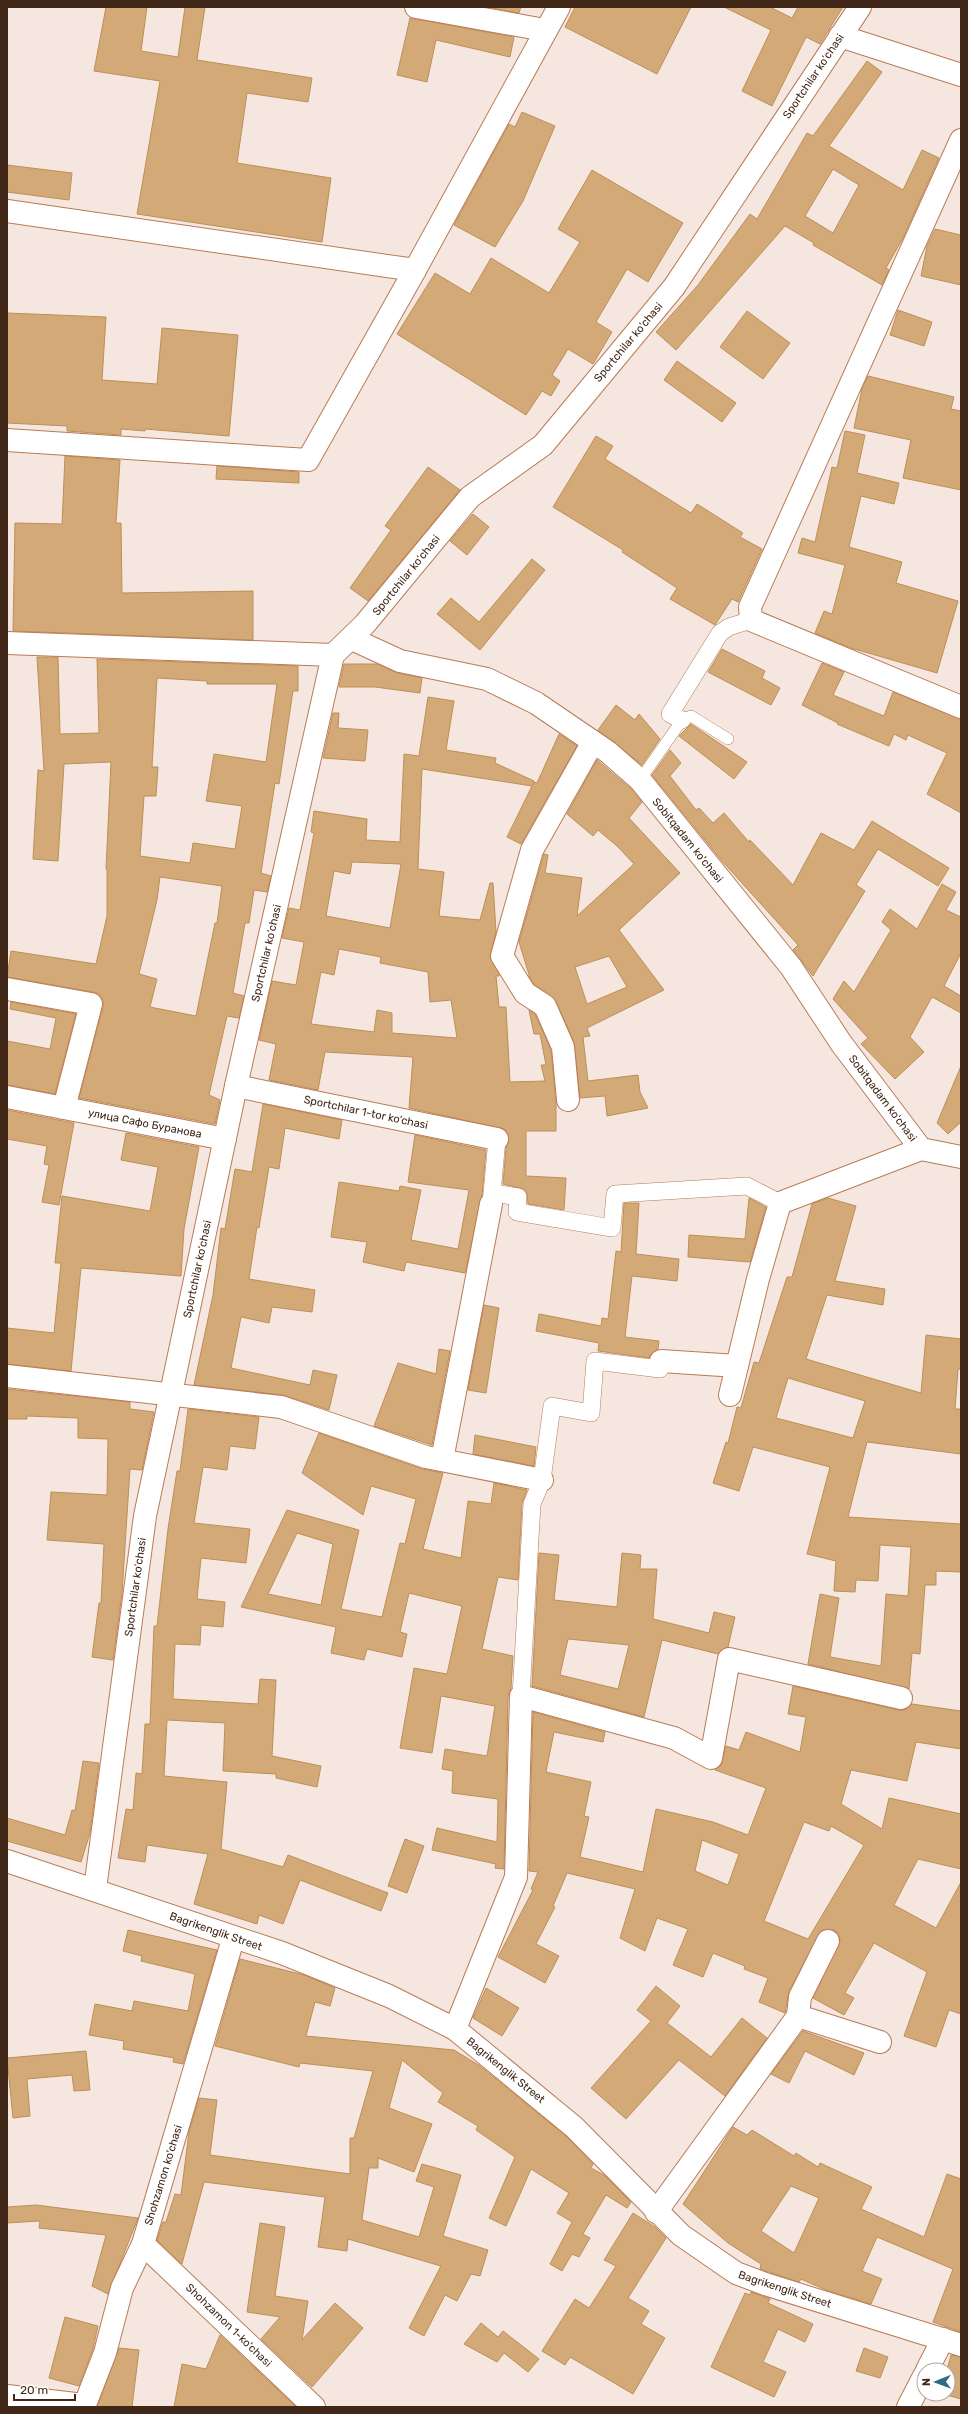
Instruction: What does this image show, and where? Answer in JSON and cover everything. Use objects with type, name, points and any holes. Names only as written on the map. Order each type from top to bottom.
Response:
[{"type":"street","points":[[416,7],[545,30]]},
{"type":"street","points":[[7,440],[308,460],[415,270],[545,30],[559,7]]},
{"type":"street","name":"Sportchilar ko‘chasi","points":[[352,639],[470,497],[543,445],[674,287],[860,7]]},
{"type":"street","points":[[840,36],[961,75]]},
{"type":"street","points":[[751,620],[750,607],[961,140]]},
{"type":"street","points":[[7,211],[415,270]]},
{"type":"street","points":[[682,720],[670,714],[720,633],[729,627],[751,620],[961,707]]},
{"type":"street","points":[[7,644],[333,655],[352,639]]},
{"type":"street","name":"Sobitqadam ko'chasi","points":[[352,639],[400,661],[487,679],[536,703],[593,742],[640,780],[791,967],[841,1043],[921,1149],[961,1157]]},
{"type":"street","name":"Sportchilar ko‘chasi","points":[[95,1889],[145,1516],[236,1086],[333,655]]},
{"type":"street","points":[[568,1100],[563,1047],[546,1006],[525,993],[502,956],[532,850],[593,742]]},
{"type":"street","points":[[7,989],[91,1004],[64,1108]]},
{"type":"street","name":"Sportchilar 1-tor ko‘chasi","points":[[236,1086],[497,1139]]},
{"type":"street","name":"улица Сафо Буранова","points":[[7,1097],[225,1139]]},
{"type":"street","points":[[442,1460],[492,1199],[497,1139]]},
{"type":"street","points":[[492,1199],[518,1196],[517,1212],[612,1228],[615,1194],[748,1186],[780,1203],[921,1149]]},
{"type":"street","points":[[730,1395],[758,1279],[780,1203]]},
{"type":"street","points":[[455,2029],[516,1877],[521,1696],[532,1504],[542,1480],[552,1406],[591,1413],[595,1361],[660,1370],[661,1361],[737,1366]]},
{"type":"street","points":[[7,1376],[281,1407],[426,1456],[542,1480]]},
{"type":"street","points":[[521,1696],[674,1738],[711,1758],[729,1659],[902,1698]]},
{"type":"street","name":"Bagrikenglik Street","points":[[7,1861],[95,1889],[233,1938],[282,1953],[340,1975],[455,2029],[529,2087],[574,2127],[656,2212],[681,2235],[736,2273],[952,2342]]},
{"type":"street","name":"Shohzamon ko'chasi","points":[[84,2406],[104,2353],[122,2288],[143,2244],[233,1938]]},
{"type":"street","points":[[656,2212],[798,2016],[800,1997],[828,1941]]},
{"type":"street","points":[[798,2016],[880,2042]]},
{"type":"street","name":"Shohzamon 1-ko'chasi","points":[[143,2244],[314,2407]]},
{"type":"street","points":[[934,2362],[952,2342]]},
{"type":"street","points":[[908,2407],[916,2392]]},
{"type":"street","points":[[7,2396],[84,2406]]},
{"type":"lane","points":[[640,780],[682,720],[691,716],[728,739]]},
{"type":"building","points":[[106,7],[147,7],[141,51],[178,57],[185,7],[205,7],[197,60],[312,78],[308,102],[247,93],[237,163],[331,178],[322,242],[137,214],[160,81],[94,71]]},
{"type":"building","points":[[487,7],[521,7],[519,13]]},
{"type":"building","points":[[575,7],[691,7],[657,74],[565,27]]},
{"type":"building","points":[[724,7],[770,7],[792,18],[798,7],[843,7],[820,44],[806,37],[772,106],[742,91],[771,30]]},
{"type":"building","points":[[410,18],[514,37],[510,57],[436,40],[427,82],[397,75]]},
{"type":"building","points":[[867,61],[882,72],[829,146],[903,190],[922,150],[939,158],[903,238],[886,268],[889,270],[882,285],[813,245],[814,243],[785,226],[676,350],[656,332],[698,285],[750,214],[757,219],[807,133],[813,136]],"holes":[[[833,169],[859,185],[833,233],[805,216]]]},
{"type":"building","points":[[522,112],[555,126],[523,201],[495,247],[454,225],[509,124],[515,127]]},
{"type":"building","points":[[7,165],[72,173],[69,200],[7,192]]},
{"type":"building","points":[[592,170],[683,223],[648,282],[627,269],[596,322],[612,332],[593,364],[568,349],[552,375],[560,381],[551,396],[542,391],[526,415],[397,334],[435,273],[470,294],[491,258],[549,293],[580,242],[558,229]]},
{"type":"building","points":[[935,229],[961,235],[961,285],[921,276],[927,246]]},
{"type":"building","points":[[898,310],[932,322],[924,346],[890,335]]},
{"type":"building","points":[[747,311],[790,343],[763,379],[720,347]]},
{"type":"building","points":[[7,313],[106,317],[102,380],[157,384],[162,328],[238,335],[229,436],[145,429],[145,431],[121,429],[121,435],[67,431],[67,426],[7,423]]},
{"type":"building","points":[[677,361],[736,403],[722,422],[664,380]]},
{"type":"building","points":[[868,376],[954,397],[951,409],[961,411],[961,490],[903,478],[911,440],[854,428],[862,389]]},
{"type":"building","points":[[845,431],[865,435],[857,473],[899,483],[894,504],[861,496],[849,547],[902,562],[896,583],[958,601],[937,673],[851,648],[815,633],[824,611],[832,614],[845,565],[798,553],[802,538],[815,542],[832,467],[837,468]]},
{"type":"building","points":[[596,436],[613,446],[605,459],[691,513],[697,504],[743,533],[740,537],[762,549],[738,602],[732,599],[715,625],[670,599],[677,588],[622,552],[623,550],[553,507]]},
{"type":"building","points":[[65,456],[120,460],[116,523],[121,523],[122,593],[253,591],[253,640],[13,631],[15,523],[62,524]]},
{"type":"building","points":[[217,466],[299,472],[299,483],[216,479]]},
{"type":"building","points":[[428,467],[460,490],[368,601],[350,588],[391,530],[385,526]]},
{"type":"building","points":[[473,514],[489,527],[467,555],[450,541]]},
{"type":"building","points":[[532,559],[545,570],[480,650],[437,614],[451,598],[479,622]]},
{"type":"building","points":[[722,649],[765,671],[762,678],[780,688],[771,705],[708,672]]},
{"type":"building","points":[[37,657],[58,657],[60,734],[99,733],[97,659],[298,666],[298,691],[293,691],[279,784],[275,783],[261,873],[271,876],[267,892],[254,890],[249,923],[245,923],[233,993],[244,996],[239,1018],[227,1016],[209,1095],[220,1100],[215,1124],[79,1098],[103,1007],[103,1000],[99,994],[93,992],[7,977],[11,951],[96,964],[107,916],[106,869],[111,762],[64,764],[58,861],[33,859],[38,770],[44,771]],"holes":[[[157,678],[207,681],[207,684],[277,684],[266,762],[214,754],[206,801],[242,806],[235,849],[193,843],[190,863],[140,856],[144,796],[156,796],[158,767],[152,767]],[[160,877],[222,886],[217,923],[215,923],[196,1016],[150,1007],[157,979],[139,974],[157,900]]]},
{"type":"building","points":[[822,663],[844,672],[833,695],[884,716],[893,692],[961,719],[961,813],[927,794],[947,753],[908,735],[906,740],[894,734],[889,746],[837,724],[838,723],[802,705]]},
{"type":"building","points":[[344,664],[378,664],[397,673],[422,678],[420,693],[375,687],[339,687]]},
{"type":"building","points":[[428,697],[454,701],[446,750],[496,758],[495,763],[534,781],[533,785],[534,782],[537,783],[559,734],[577,746],[521,844],[507,837],[532,786],[422,769],[418,869],[444,872],[439,916],[480,920],[490,883],[493,883],[496,932],[490,957],[499,974],[499,976],[496,976],[499,1007],[506,1007],[510,1082],[545,1081],[541,1065],[546,1065],[540,1034],[534,1034],[529,1010],[535,1014],[551,1050],[556,1103],[556,1131],[526,1131],[526,1176],[566,1178],[564,1210],[528,1204],[527,1193],[524,1189],[503,1184],[506,1147],[509,1141],[505,1129],[409,1108],[413,1057],[325,1052],[318,1090],[269,1080],[276,1044],[259,1040],[272,981],[296,985],[304,942],[282,938],[289,908],[300,910],[314,833],[311,832],[314,811],[367,819],[366,840],[400,842],[404,754],[419,756]],"holes":[[[352,862],[401,864],[390,928],[326,916],[334,871],[350,874]],[[339,949],[381,957],[380,963],[428,972],[430,1002],[451,1000],[457,1038],[392,1033],[392,1013],[377,1010],[374,1032],[311,1024],[321,972],[334,975]]]},
{"type":"building","points":[[616,705],[635,720],[639,714],[660,739],[642,765],[598,730]]},
{"type":"building","points":[[333,713],[339,713],[338,728],[368,730],[365,761],[323,758]]},
{"type":"building","points":[[691,724],[747,762],[734,779],[679,736]]},
{"type":"building","points":[[670,750],[681,763],[670,776],[696,810],[699,808],[713,823],[724,813],[749,842],[750,840],[793,885],[821,833],[854,850],[872,821],[949,868],[938,886],[878,849],[856,885],[865,891],[813,976],[793,950],[798,945],[722,861],[652,775]]},
{"type":"building","points":[[597,760],[631,789],[642,802],[629,818],[680,873],[619,930],[664,990],[587,1028],[590,1036],[583,1037],[588,1081],[638,1075],[640,1092],[648,1108],[607,1116],[605,1096],[580,1098],[574,1042],[556,1001],[534,984],[530,978],[519,942],[544,854],[548,855],[545,873],[582,878],[577,916],[634,864],[617,846],[598,830],[593,836],[567,814]],"holes":[[[609,956],[627,987],[587,1004],[575,967]]]},
{"type":"building","points":[[942,884],[956,892],[946,910],[961,917],[961,953],[944,986],[961,996],[961,1013],[932,997],[910,1037],[924,1052],[895,1079],[861,1044],[868,1038],[833,999],[844,981],[854,992],[891,930],[882,922],[890,909],[917,929]]},
{"type":"building","points":[[11,1002],[76,1014],[55,1094],[7,1085],[7,1041],[50,1049],[56,1018],[10,1009]]},
{"type":"building","points":[[961,1066],[961,1122],[948,1134],[937,1123]]},
{"type":"building","points":[[263,1104],[342,1120],[339,1139],[285,1128],[279,1169],[269,1167],[259,1228],[257,1227],[249,1279],[315,1290],[312,1312],[272,1307],[269,1323],[241,1317],[231,1368],[310,1385],[313,1370],[337,1375],[329,1410],[283,1395],[194,1385],[213,1295],[221,1228],[225,1229],[235,1169],[252,1172]]},
{"type":"building","points":[[7,1110],[74,1123],[59,1205],[42,1202],[49,1165],[44,1164],[47,1146],[7,1139]]},
{"type":"building","points":[[126,1133],[199,1147],[184,1229],[181,1276],[81,1268],[71,1371],[7,1364],[7,1328],[54,1333],[61,1263],[55,1263],[62,1196],[150,1211],[158,1167],[121,1160]]},
{"type":"building","points":[[415,1135],[486,1150],[482,1196],[465,1273],[406,1262],[404,1271],[363,1262],[367,1242],[331,1237],[339,1182],[399,1191],[400,1186],[421,1190],[411,1240],[458,1249],[469,1190],[408,1182]]},
{"type":"building","points":[[749,1198],[766,1207],[750,1262],[688,1257],[689,1235],[745,1239]]},
{"type":"building","points":[[828,1198],[856,1206],[835,1281],[885,1289],[883,1305],[827,1295],[806,1359],[921,1393],[926,1335],[961,1339],[961,1369],[958,1369],[955,1409],[961,1409],[961,1454],[867,1442],[848,1517],[961,1524],[961,1572],[936,1571],[936,1585],[925,1585],[920,1654],[912,1653],[909,1689],[808,1664],[820,1594],[839,1598],[830,1657],[881,1666],[886,1594],[908,1596],[911,1547],[880,1545],[878,1581],[856,1580],[855,1592],[834,1591],[836,1561],[807,1554],[830,1467],[753,1447],[739,1491],[713,1483],[726,1442],[728,1443],[737,1407],[741,1408],[754,1362],[759,1363],[787,1277],[792,1277],[812,1204]],"holes":[[[788,1378],[865,1401],[853,1438],[776,1418]]]},
{"type":"building","points":[[624,1203],[639,1203],[636,1254],[679,1259],[677,1281],[632,1276],[625,1337],[659,1341],[658,1349],[651,1354],[649,1358],[598,1351],[599,1343],[536,1331],[539,1314],[601,1326],[602,1318],[608,1319],[616,1251],[621,1252]]},
{"type":"building","points":[[484,1305],[499,1308],[486,1393],[468,1390]]},
{"type":"building","points":[[439,1349],[450,1351],[432,1445],[374,1426],[398,1363],[436,1374]]},
{"type":"building","points":[[7,1389],[130,1402],[130,1409],[154,1412],[142,1470],[130,1469],[122,1593],[113,1660],[92,1657],[99,1603],[101,1603],[104,1544],[47,1540],[51,1492],[107,1495],[108,1439],[78,1438],[78,1418],[27,1416],[27,1419],[7,1419]]},
{"type":"building","points":[[188,1409],[259,1417],[255,1449],[230,1446],[227,1470],[203,1467],[194,1523],[250,1529],[246,1563],[201,1558],[197,1599],[225,1602],[223,1627],[201,1625],[200,1645],[175,1644],[173,1699],[258,1704],[260,1679],[276,1680],[272,1756],[321,1766],[317,1787],[276,1778],[276,1774],[223,1771],[225,1723],[167,1720],[164,1776],[227,1782],[221,1849],[283,1867],[288,1855],[388,1893],[381,1911],[300,1880],[283,1924],[259,1915],[257,1924],[194,1904],[208,1854],[147,1845],[145,1862],[118,1858],[126,1809],[133,1810],[136,1773],[142,1774],[145,1724],[150,1724],[154,1626],[157,1626],[168,1529],[177,1471],[180,1471]]},
{"type":"building","points":[[319,1433],[422,1469],[443,1473],[423,1549],[461,1558],[468,1501],[491,1504],[494,1483],[527,1490],[522,1503],[518,1580],[498,1577],[482,1649],[513,1656],[511,1688],[508,1696],[504,1869],[495,1868],[496,1864],[432,1850],[437,1828],[497,1842],[498,1799],[452,1793],[453,1771],[442,1769],[445,1749],[487,1756],[495,1706],[441,1696],[432,1753],[400,1748],[414,1668],[447,1674],[462,1606],[409,1593],[400,1632],[407,1634],[402,1657],[367,1649],[364,1660],[331,1653],[336,1627],[241,1607],[287,1510],[359,1530],[341,1609],[382,1617],[400,1543],[405,1544],[416,1499],[371,1486],[363,1515],[302,1473]],"holes":[[[297,1533],[333,1544],[321,1605],[268,1594]]]},
{"type":"building","points":[[475,1435],[536,1447],[534,1466],[473,1454]]},
{"type":"building","points":[[539,1553],[559,1555],[554,1600],[617,1607],[622,1553],[641,1555],[640,1569],[657,1569],[653,1619],[709,1633],[714,1612],[735,1617],[728,1647],[718,1654],[662,1640],[644,1717],[532,1686]],"holes":[[[568,1639],[629,1645],[618,1689],[560,1675]]]},
{"type":"building","points":[[793,1686],[898,1710],[905,1710],[912,1704],[961,1711],[961,1749],[916,1742],[907,1781],[851,1770],[841,1804],[882,1829],[889,1798],[961,1814],[961,1869],[918,1859],[894,1905],[936,1928],[961,1882],[961,2014],[949,2010],[936,2047],[904,2036],[927,1972],[874,1943],[845,1993],[854,1998],[844,2015],[813,1998],[840,1941],[839,1934],[833,1930],[821,1931],[789,1991],[785,2013],[759,2002],[768,1978],[744,1969],[745,1966],[713,1953],[703,1977],[673,1965],[688,1929],[657,1918],[645,1951],[620,1938],[635,1889],[567,1873],[553,1906],[555,1907],[536,1944],[559,1956],[545,1983],[498,1957],[533,1890],[531,1889],[538,1872],[529,1871],[533,1712],[605,1732],[603,1742],[554,1732],[546,1772],[591,1782],[584,1816],[589,1817],[580,1857],[643,1872],[656,1809],[713,1822],[748,1835],[766,1788],[715,1770],[721,1765],[726,1746],[739,1750],[746,1732],[800,1752],[806,1717],[788,1714]],"holes":[[[804,1822],[829,1831],[831,1826],[864,1845],[808,1939],[764,1921]],[[702,1840],[739,1854],[728,1885],[695,1871]]]},
{"type":"building","points":[[83,1761],[99,1763],[90,1833],[81,1862],[7,1841],[7,1818],[65,1835],[72,1810],[75,1811]]},
{"type":"building","points":[[405,1839],[424,1846],[407,1893],[388,1886]]},
{"type":"building","points":[[128,1930],[217,1950],[183,2064],[173,2062],[174,2058],[123,2049],[124,2041],[89,2035],[95,2004],[132,2011],[134,2001],[188,2011],[195,1974],[141,1961],[142,1956],[123,1951]]},
{"type":"building","points":[[240,1959],[304,1975],[335,1988],[330,2006],[315,2002],[306,2036],[454,2050],[480,2066],[566,2136],[593,2164],[591,2168],[604,2175],[631,2202],[627,2208],[606,2195],[583,2234],[590,2238],[579,2257],[572,2254],[562,2271],[550,2264],[572,2222],[557,2213],[569,2193],[531,2169],[506,2226],[489,2218],[515,2157],[476,2130],[478,2126],[438,2102],[443,2093],[402,2060],[389,2108],[432,2124],[414,2172],[378,2158],[378,2168],[369,2168],[362,2220],[419,2237],[434,2187],[416,2181],[422,2164],[461,2175],[443,2236],[488,2250],[480,2276],[471,2274],[457,2301],[445,2295],[424,2336],[409,2328],[441,2266],[348,2239],[347,2251],[318,2247],[325,2197],[204,2182],[182,2264],[157,2240],[163,2222],[166,2222],[175,2194],[181,2195],[189,2132],[199,2098],[217,2100],[210,2155],[350,2174],[350,2138],[354,2138],[373,2071],[300,2063],[299,2067],[215,2046]]},
{"type":"building","points":[[656,1986],[680,2006],[667,2023],[711,2057],[742,2018],[767,2038],[725,2096],[679,2060],[626,2119],[591,2088],[651,2021],[637,2010]]},
{"type":"building","points":[[486,1988],[519,2008],[502,2036],[473,2018]]},
{"type":"building","points":[[803,2031],[864,2053],[854,2075],[805,2051],[789,2083],[771,2074]]},
{"type":"building","points":[[86,2051],[90,2090],[74,2091],[72,2075],[27,2079],[30,2116],[13,2118],[7,2058]]},
{"type":"building","points":[[733,2127],[747,2135],[752,2130],[794,2156],[796,2153],[818,2167],[820,2163],[872,2187],[861,2209],[924,2237],[947,2174],[961,2179],[961,2332],[933,2322],[953,2269],[877,2237],[862,2271],[882,2279],[871,2304],[826,2290],[801,2279],[799,2282],[760,2269],[761,2264],[728,2243],[683,2204]],"holes":[[[791,2186],[819,2198],[794,2253],[761,2231]]]},
{"type":"building","points":[[36,2205],[138,2218],[108,2294],[92,2286],[106,2235],[39,2228],[40,2221],[7,2223],[7,2207]]},
{"type":"building","points":[[633,2213],[655,2227],[666,2238],[628,2298],[649,2311],[641,2324],[665,2338],[633,2394],[570,2357],[565,2365],[542,2351],[575,2299],[589,2308],[616,2266],[604,2260]]},
{"type":"building","points":[[260,2223],[285,2227],[275,2296],[308,2301],[302,2340],[335,2303],[363,2328],[312,2387],[261,2339],[280,2317],[247,2312]]},
{"type":"building","points":[[751,2292],[770,2299],[768,2303],[813,2324],[805,2342],[778,2329],[763,2362],[786,2372],[774,2397],[711,2367],[745,2293],[750,2295]]},
{"type":"building","points":[[65,2317],[98,2326],[93,2349],[79,2386],[49,2378]]},
{"type":"building","points":[[481,2323],[498,2337],[503,2331],[539,2359],[528,2372],[504,2353],[497,2362],[464,2344]]},
{"type":"building","points":[[220,2335],[295,2407],[174,2407],[182,2364],[206,2369]]},
{"type":"building","points":[[119,2348],[139,2350],[132,2407],[97,2407]]},
{"type":"building","points":[[864,2348],[888,2357],[880,2378],[856,2371]]},
{"type":"building","points":[[951,2355],[961,2357],[961,2399],[956,2398],[956,2362],[949,2362]]}]
